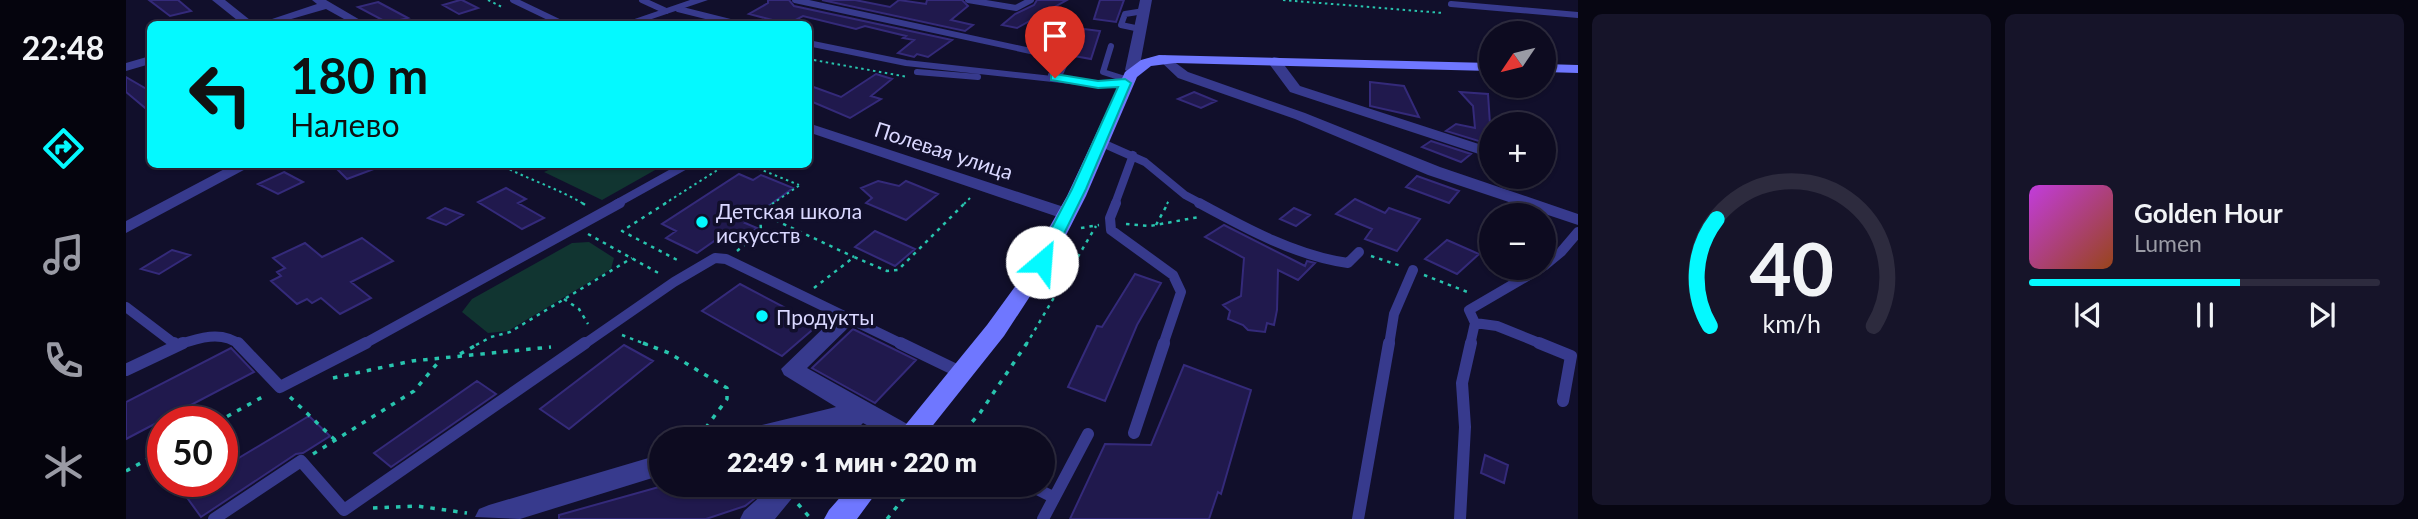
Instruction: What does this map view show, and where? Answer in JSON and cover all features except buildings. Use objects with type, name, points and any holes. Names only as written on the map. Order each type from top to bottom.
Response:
[{"type":"main road","points":[[918,427],[1007,314],[1042,262],[1100,142],[1126,77],[1142,63],[1170,59],[1479,67]]},
{"type":"main road","points":[[1556,68],[1578,69]]},
{"type":"main road","points":[[839,519],[858,497]]},
{"type":"street","points":[[218,0],[245,21]]},
{"type":"street","points":[[636,21],[702,0]]},
{"type":"street","points":[[271,21],[323,3],[356,21]]},
{"type":"street","points":[[1126,77],[1145,6]]},
{"type":"street","points":[[1136,46],[1150,54],[1170,59],[1183,75],[1300,116],[1434,171],[1578,220]]},
{"type":"street","points":[[126,67],[147,61]]},
{"type":"street","points":[[1274,61],[1296,89],[1479,149]]},
{"type":"street","name":"Полевая улица","points":[[812,128],[1066,214]]},
{"type":"street","points":[[126,228],[239,168]]},
{"type":"street","points":[[846,318],[792,369],[890,427]]},
{"type":"street","points":[[793,427],[860,410]]},
{"type":"street","points":[[844,427],[860,410]]},
{"type":"street","points":[[489,517],[649,468]]},
{"type":"street","points":[[754,519],[778,497]]},
{"type":"lane","points":[[513,0],[557,21]]},
{"type":"lane","points":[[642,0],[672,10],[724,21]]},
{"type":"lane","points":[[794,0],[1049,55],[1065,63]]},
{"type":"lane","points":[[968,0],[1016,8],[1031,0]]},
{"type":"lane","points":[[1451,4],[1578,15]]},
{"type":"lane","points":[[1140,29],[1121,25],[1125,14],[1145,6]]},
{"type":"lane","points":[[1040,76],[1061,72],[1065,63],[1077,27],[1063,23]]},
{"type":"lane","points":[[812,44],[906,63],[1076,82]]},
{"type":"lane","points":[[1111,46],[1103,72],[1126,77]]},
{"type":"lane","points":[[917,72],[1098,84],[1126,77]]},
{"type":"lane","points":[[1100,142],[1133,155],[1185,195],[1214,211],[1294,249],[1326,260],[1348,263],[1359,252]]},
{"type":"lane","points":[[1133,155],[1110,218],[1111,230],[1173,275],[1181,292],[1134,433]]},
{"type":"lane","points":[[126,370],[176,345],[210,337],[233,339],[280,387],[419,316],[681,168]]},
{"type":"lane","points":[[1556,256],[1578,232]]},
{"type":"lane","points":[[214,519],[301,461],[344,510],[693,268],[715,258],[726,259],[960,372]]},
{"type":"lane","points":[[1358,519],[1392,326],[1413,270]]},
{"type":"lane","points":[[1460,519],[1465,427],[1462,383],[1475,324],[1469,310],[1520,280]]},
{"type":"lane","points":[[126,307],[176,345]]},
{"type":"lane","points":[[1475,324],[1497,326],[1571,356],[1563,401]]},
{"type":"lane","points":[[1055,493],[1088,435]]},
{"type":"lane","points":[[1043,519],[1053,497]]},
{"type":"path","points":[[1283,0],[1452,13]]},
{"type":"path","points":[[506,168],[523,177],[564,191],[602,215]]},
{"type":"path","points":[[693,268],[622,231],[721,168]]},
{"type":"path","points":[[758,168],[800,185],[760,213]]},
{"type":"path","points":[[1164,177],[1172,193],[1156,225],[1204,216],[1214,211]]},
{"type":"path","points":[[760,213],[887,271],[898,270],[975,192]]},
{"type":"path","points":[[715,258],[722,248],[735,253],[761,231],[760,213]]},
{"type":"path","points":[[968,427],[1021,354],[1093,236],[1099,218]]},
{"type":"path","points":[[577,229],[674,282]]},
{"type":"path","points":[[803,297],[854,257]]},
{"type":"path","points":[[457,356],[491,337],[510,332],[632,258]]},
{"type":"path","points":[[564,299],[579,309],[588,322],[592,337],[611,333],[644,343],[669,353],[727,388],[727,399],[707,427]]},
{"type":"path","points":[[324,380],[412,360],[552,347]]},
{"type":"path","points":[[301,461],[414,391],[443,357]]},
{"type":"path","points":[[238,410],[280,387],[335,440]]},
{"type":"path","points":[[126,471],[147,460]]},
{"type":"path","points":[[887,519],[905,497]]},
{"type":"path","points":[[344,510],[418,506],[489,517]]},
{"type":"green space","points":[[553,168],[659,168],[602,200],[544,172]]},
{"type":"green space","points":[[589,242],[614,258],[611,269],[508,331],[488,333],[462,312],[472,299],[572,243]]},
{"type":"place","name":"Детская школа искусств","points":[[702,222]]},
{"type":"place","name":"Продукты","points":[[762,316]]},
{"type":"route","points":[[1042,262],[1079,189],[1125,83],[1098,84],[1055,78]]}]
